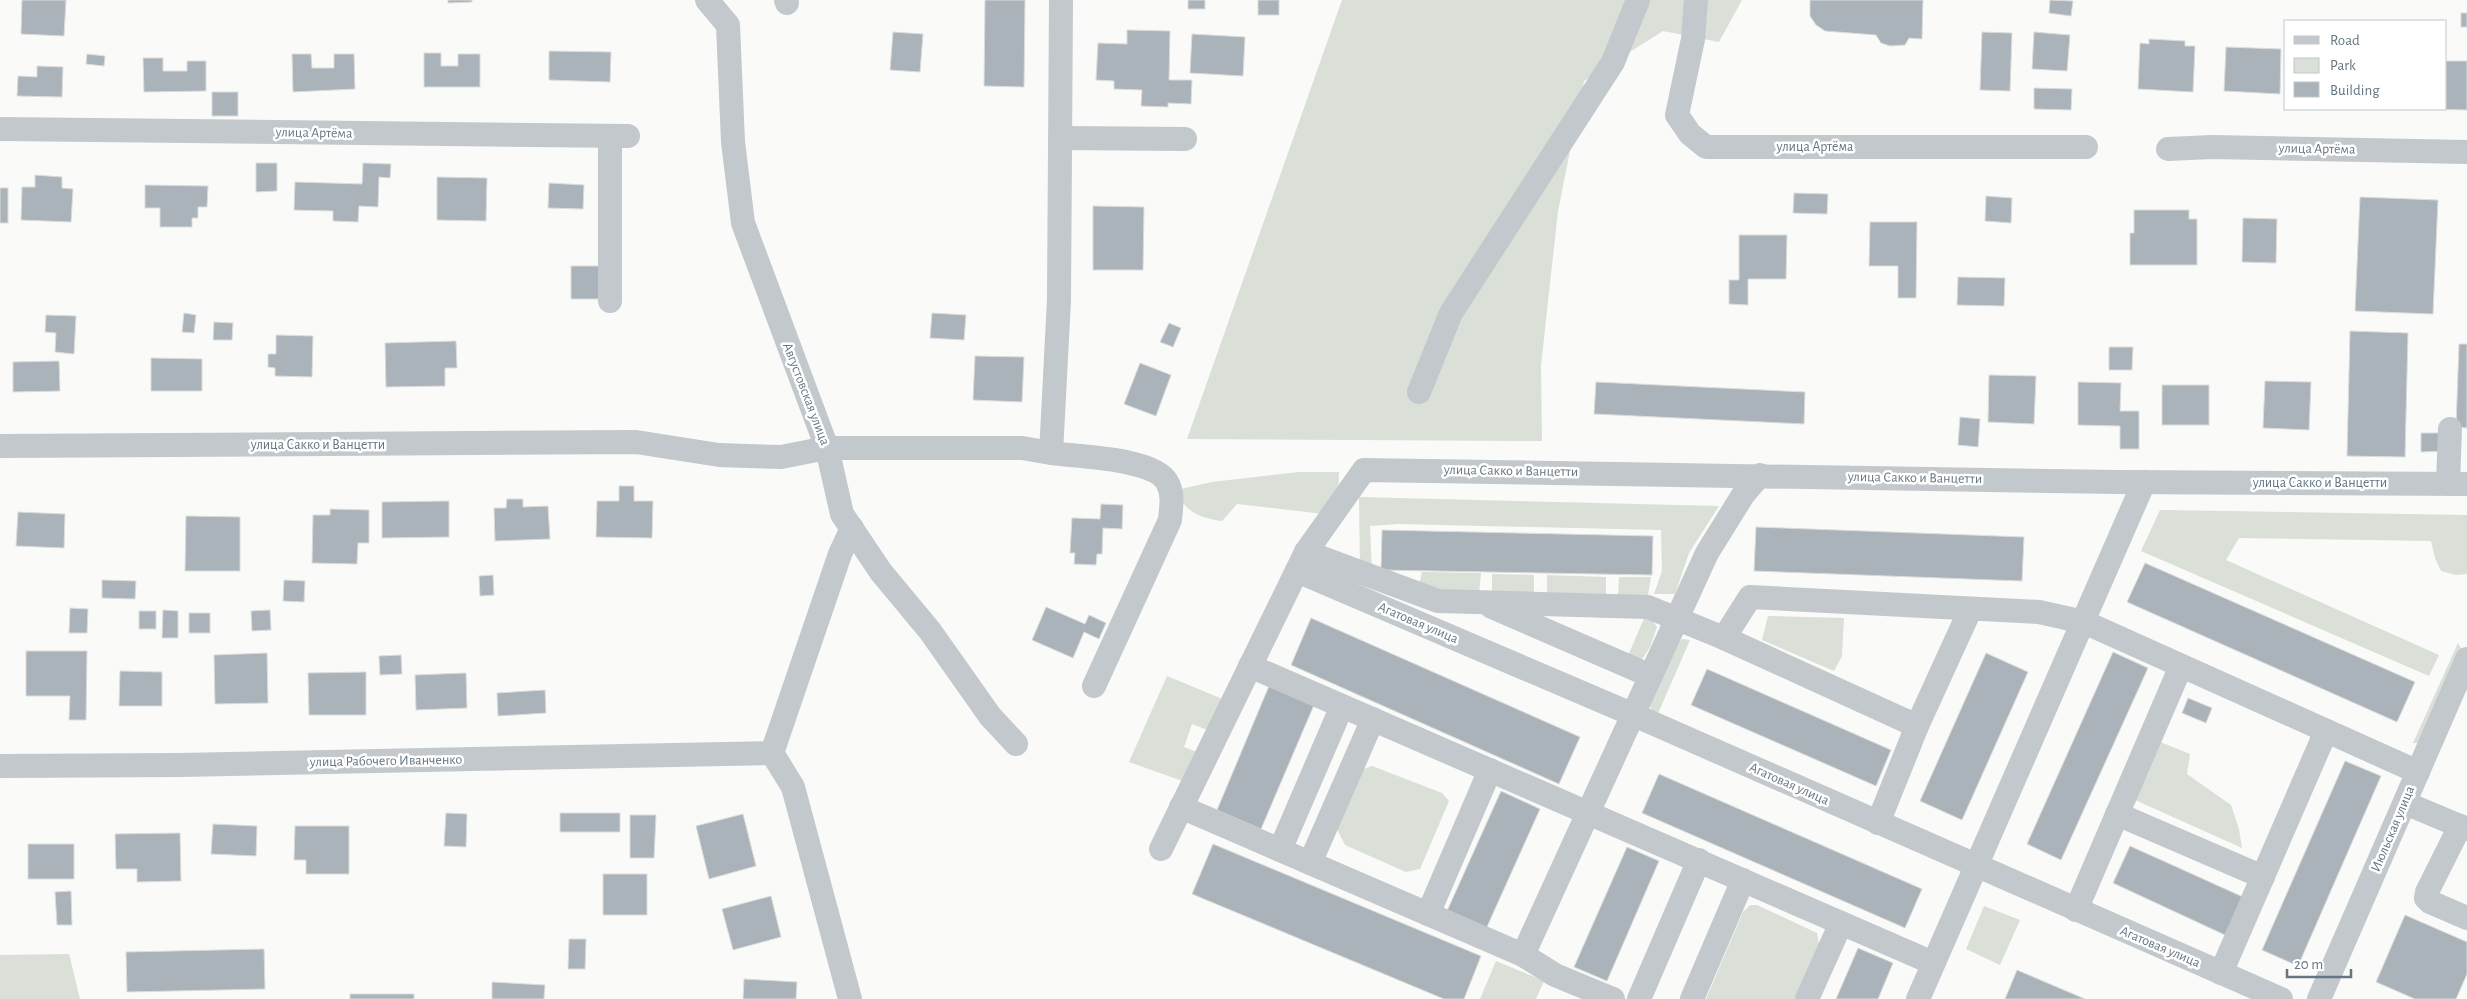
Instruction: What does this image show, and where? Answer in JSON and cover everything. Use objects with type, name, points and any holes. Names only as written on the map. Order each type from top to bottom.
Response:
[{"type":"street","name":"Августовская улица","points":[[707,0],[728,25],[733,142],[742,223],[827,448],[842,514],[881,572],[930,631],[990,716],[1016,744]]},
{"type":"street","points":[[1051,453],[1059,300],[1061,0]]},
{"type":"street","points":[[1419,392],[1451,313],[1613,62],[1638,0]]},
{"type":"street","name":"улица Артёма","points":[[1696,0],[1693,39],[1676,115],[1690,134],[1706,147],[2086,147]]},
{"type":"street","name":"улица Артёма","points":[[0,129],[619,136],[610,301]]},
{"type":"street","points":[[1060,138],[1185,139]]},
{"type":"street","name":"улица Артёма","points":[[2168,149],[2212,147],[2467,152]]},
{"type":"street","points":[[2450,429],[2458,484]]},
{"type":"street","name":"улица Сакко и Ванцетти","points":[[0,446],[636,442],[719,455],[772,457],[827,448],[1022,448],[1140,464],[1155,470],[1167,482],[1172,500],[1170,520],[1094,686]]},
{"type":"street","name":"улица Сакко и Ванцетти","points":[[1301,562],[1364,470],[2144,482],[2458,484]]},
{"type":"street","points":[[1524,955],[1707,553],[1743,495],[1760,475]]},
{"type":"street","points":[[1918,999],[2144,482]]},
{"type":"street","points":[[850,999],[793,787],[772,753],[840,554],[852,528]]},
{"type":"street","points":[[1161,850],[1301,562],[1438,601],[1648,607],[1677,617],[1917,726]]},
{"type":"street","name":"Агатовая улица","points":[[1301,562],[1634,715],[2281,999]]},
{"type":"street","points":[[1724,638],[1750,598],[2039,612],[2084,622],[2418,772]]},
{"type":"street","points":[[1479,602],[1651,676]]},
{"type":"street","points":[[1878,823],[1917,726],[1970,610]]},
{"type":"street","name":"Июльская улица","points":[[2319,999],[2466,664]]},
{"type":"street","points":[[1250,666],[1933,963]]},
{"type":"street","points":[[2076,910],[2181,666]]},
{"type":"street","points":[[1280,850],[1342,706]]},
{"type":"street","points":[[1310,863],[1373,719]]},
{"type":"street","points":[[2221,973],[2326,731]]},
{"type":"street","name":"улица Рабочего Иванченко","points":[[0,766],[188,765],[772,753]]},
{"type":"street","points":[[1428,914],[1490,770]]},
{"type":"street","points":[[2405,803],[2463,827],[2426,892],[2426,898],[2430,902],[2467,918]]},
{"type":"street","points":[[1181,808],[1524,955],[1555,975],[1613,999]]},
{"type":"street","points":[[2117,814],[2263,876]]},
{"type":"street","points":[[1639,999],[1699,860]]},
{"type":"street","points":[[1692,999],[1743,880]]},
{"type":"street","points":[[1807,999],[1841,923]]},
{"type":"green space","points":[[1342,0],[1742,0],[1719,42],[1663,31],[1584,81],[1558,211],[1541,365],[1542,441],[1187,439]]},
{"type":"green space","points":[[1299,472],[1339,472],[1338,496],[1324,514],[1237,504],[1222,521],[1214,520],[1193,512],[1183,503],[1176,490],[1212,482]]},
{"type":"green space","points":[[1359,497],[1719,506],[1689,553],[1675,594],[1654,594],[1662,571],[1661,530],[1398,524],[1370,526],[1372,575],[1360,571]]},
{"type":"green space","points":[[2160,510],[2467,515],[2467,574],[2456,575],[2441,571],[2435,558],[2431,541],[2239,538],[2226,560],[2439,655],[2429,676],[2141,551]]},
{"type":"green space","points":[[1422,572],[1481,573],[1479,594],[1430,591],[1419,585]]},
{"type":"green space","points":[[1492,574],[1534,575],[1534,593],[1492,592]]},
{"type":"green space","points":[[1547,575],[1606,577],[1606,594],[1547,593]]},
{"type":"green space","points":[[1619,577],[1651,577],[1648,595],[1618,595]]},
{"type":"green space","points":[[1645,616],[1651,618],[1657,627],[1650,647],[1643,658],[1638,660],[1627,658]]},
{"type":"green space","points":[[1768,616],[1844,618],[1842,656],[1834,671],[1762,640]]},
{"type":"green space","points":[[1683,639],[1690,640],[1656,718],[1649,705],[1676,642]]},
{"type":"green space","points":[[2458,643],[2464,653],[2421,743],[2413,743]]},
{"type":"green space","points":[[1167,676],[1225,700],[1210,731],[1192,724],[1184,747],[1202,754],[1188,783],[1129,762]]},
{"type":"green space","points":[[2158,741],[2190,754],[2187,774],[2231,805],[2239,829],[2242,848],[2135,800]]},
{"type":"green space","points":[[1372,766],[1442,793],[1449,801],[1420,869],[1406,872],[1345,845],[1335,825],[1358,771]]},
{"type":"green space","points":[[1750,905],[1757,905],[1817,933],[1819,944],[1795,999],[1706,999],[1743,912]]},
{"type":"green space","points":[[1984,906],[2020,920],[2000,965],[1966,949]]},
{"type":"green space","points":[[69,954],[80,999],[0,999],[0,955]]},
{"type":"green space","points":[[1496,961],[1544,981],[1536,999],[1480,999]]},
{"type":"building","points":[[22,0],[66,0],[64,36],[21,34]]},
{"type":"building","points":[[448,0],[472,0],[472,2],[448,3]]},
{"type":"building","points":[[985,0],[1025,0],[1024,87],[984,86]]},
{"type":"building","points":[[1188,0],[1205,0],[1205,9],[1188,9]]},
{"type":"building","points":[[1258,0],[1279,0],[1279,15],[1258,15]]},
{"type":"building","points":[[1810,0],[1923,0],[1922,39],[1909,38],[1905,45],[1890,46],[1881,43],[1876,35],[1825,31],[1816,25],[1810,16]]},
{"type":"building","points":[[2050,0],[2073,1],[2071,16],[2049,13]]},
{"type":"building","points":[[2461,13],[2467,13],[2467,27],[2461,27]]},
{"type":"building","points":[[1127,30],[1170,31],[1169,80],[1192,80],[1191,104],[1168,103],[1168,107],[1141,106],[1142,90],[1114,89],[1114,81],[1096,80],[1098,43],[1127,44]]},
{"type":"building","points":[[893,32],[923,34],[920,72],[890,70]]},
{"type":"building","points":[[1982,32],[2012,33],[2010,91],[1980,90]]},
{"type":"building","points":[[2034,32],[2070,35],[2067,71],[2032,69]]},
{"type":"building","points":[[1192,34],[1245,37],[1243,76],[1190,73]]},
{"type":"building","points":[[2149,39],[2185,41],[2185,46],[2195,46],[2193,92],[2138,89],[2140,43],[2149,44]]},
{"type":"building","points":[[2226,47],[2281,49],[2280,94],[2224,91]]},
{"type":"building","points":[[549,51],[611,52],[610,82],[549,80]]},
{"type":"building","points":[[424,53],[441,53],[441,66],[458,66],[458,54],[480,54],[480,87],[424,87]]},
{"type":"building","points":[[87,54],[105,56],[104,66],[86,64]]},
{"type":"building","points":[[292,54],[311,54],[312,68],[334,68],[334,54],[354,54],[355,89],[293,92]]},
{"type":"building","points":[[143,58],[163,58],[163,71],[187,71],[187,61],[206,61],[206,91],[144,92]]},
{"type":"building","points":[[2447,61],[2467,61],[2467,110],[2447,110]]},
{"type":"building","points":[[37,66],[63,67],[62,97],[17,96],[18,76],[37,77]]},
{"type":"building","points":[[2034,88],[2072,89],[2071,110],[2034,109]]},
{"type":"building","points":[[212,92],[238,92],[238,116],[212,116]]},
{"type":"building","points":[[256,163],[277,163],[277,191],[256,192]]},
{"type":"building","points":[[363,163],[391,164],[390,178],[379,177],[378,207],[359,206],[358,222],[333,221],[333,211],[294,210],[295,182],[362,184]]},
{"type":"building","points":[[35,175],[62,177],[62,188],[73,189],[71,222],[21,220],[22,187],[35,187]]},
{"type":"building","points":[[437,177],[487,178],[486,221],[437,220]]},
{"type":"building","points":[[549,183],[584,185],[583,209],[548,208]]},
{"type":"building","points":[[145,185],[208,186],[207,207],[198,207],[198,218],[192,218],[192,227],[160,227],[160,208],[145,208]]},
{"type":"building","points":[[0,188],[8,188],[8,223],[0,223]]},
{"type":"building","points":[[1794,193],[1828,194],[1827,214],[1793,213]]},
{"type":"building","points":[[1986,196],[2012,198],[2011,223],[1985,221]]},
{"type":"building","points":[[2360,197],[2438,200],[2433,314],[2355,311]]},
{"type":"building","points":[[1093,206],[1144,207],[1143,270],[1093,270]]},
{"type":"building","points":[[2134,210],[2189,210],[2189,219],[2197,219],[2197,265],[2130,265],[2130,233],[2134,233]]},
{"type":"building","points":[[2243,218],[2277,219],[2276,263],[2242,262]]},
{"type":"building","points":[[1870,222],[1917,222],[1916,298],[1898,298],[1898,266],[1869,266]]},
{"type":"building","points":[[1739,235],[1787,235],[1786,279],[1748,279],[1748,305],[1729,304],[1729,280],[1739,280]]},
{"type":"building","points":[[571,266],[601,266],[600,299],[571,299]]},
{"type":"building","points":[[1958,277],[2005,278],[2004,306],[1957,305]]},
{"type":"building","points":[[184,313],[196,315],[194,333],[182,332]]},
{"type":"building","points":[[932,313],[966,315],[964,340],[930,338]]},
{"type":"building","points":[[46,315],[76,316],[74,354],[55,352],[56,333],[45,332]]},
{"type":"building","points":[[214,322],[233,323],[232,340],[213,340]]},
{"type":"building","points":[[1169,323],[1181,328],[1173,347],[1160,342]]},
{"type":"building","points":[[2350,331],[2408,333],[2405,457],[2347,456]]},
{"type":"building","points":[[276,335],[313,336],[312,377],[275,376],[275,368],[268,367],[268,354],[276,354]]},
{"type":"building","points":[[456,341],[457,368],[445,368],[445,386],[386,387],[385,343]]},
{"type":"building","points":[[2459,344],[2467,344],[2467,428],[2456,427]]},
{"type":"building","points":[[2109,347],[2133,347],[2132,370],[2109,370]]},
{"type":"building","points":[[975,356],[1024,357],[1022,402],[973,400]]},
{"type":"building","points":[[151,358],[202,359],[202,391],[151,391]]},
{"type":"building","points":[[59,361],[60,391],[13,392],[13,362]]},
{"type":"building","points":[[1140,363],[1171,375],[1156,416],[1124,404]]},
{"type":"building","points":[[1989,375],[2036,376],[2034,424],[1988,422]]},
{"type":"building","points":[[2265,381],[2311,382],[2309,430],[2263,428]]},
{"type":"building","points":[[1596,382],[1805,392],[1804,424],[1594,414]]},
{"type":"building","points":[[2078,382],[2121,383],[2120,411],[2139,411],[2139,449],[2120,449],[2120,426],[2078,425]]},
{"type":"building","points":[[2162,385],[2209,385],[2209,425],[2162,425]]},
{"type":"building","points":[[1960,417],[1980,419],[1978,447],[1958,445]]},
{"type":"building","points":[[2421,433],[2445,433],[2445,451],[2421,452]]},
{"type":"building","points":[[619,486],[634,486],[634,501],[653,501],[652,538],[596,537],[597,501],[619,501]]},
{"type":"building","points":[[507,499],[523,499],[523,507],[548,506],[550,539],[495,541],[494,508],[506,508]]},
{"type":"building","points":[[449,501],[449,537],[382,538],[382,502]]},
{"type":"building","points":[[1101,504],[1123,505],[1122,529],[1103,528],[1102,554],[1097,554],[1096,565],[1074,564],[1075,553],[1070,553],[1072,518],[1100,519]]},
{"type":"building","points":[[330,509],[369,510],[369,543],[358,543],[357,564],[312,563],[313,515],[330,515]]},
{"type":"building","points":[[18,512],[65,514],[64,548],[16,546]]},
{"type":"building","points":[[186,516],[240,517],[240,571],[185,571]]},
{"type":"building","points":[[1756,527],[2024,537],[2022,581],[1754,571]]},
{"type":"building","points":[[1382,530],[1653,536],[1652,575],[1381,570]]},
{"type":"building","points":[[2145,563],[2415,682],[2397,722],[2127,602]]},
{"type":"building","points":[[493,575],[494,595],[480,596],[479,576]]},
{"type":"building","points":[[102,580],[136,581],[135,599],[102,598]]},
{"type":"building","points":[[284,580],[305,581],[304,602],[283,601]]},
{"type":"building","points":[[1046,607],[1085,624],[1089,615],[1106,623],[1099,639],[1084,632],[1073,658],[1032,640]]},
{"type":"building","points":[[70,608],[88,609],[87,633],[69,633]]},
{"type":"building","points":[[163,610],[178,611],[178,638],[162,638]]},
{"type":"building","points":[[270,610],[271,630],[252,631],[251,611]]},
{"type":"building","points":[[139,611],[156,611],[156,629],[139,629]]},
{"type":"building","points":[[189,613],[210,613],[210,633],[189,633]]},
{"type":"building","points":[[1311,618],[1580,737],[1559,784],[1291,665]]},
{"type":"building","points":[[26,651],[87,651],[86,720],[69,720],[70,696],[26,696]]},
{"type":"building","points":[[2113,652],[2148,668],[2061,860],[2027,844]]},
{"type":"building","points":[[267,653],[268,703],[215,704],[214,655]]},
{"type":"building","points":[[1986,653],[2028,672],[1962,820],[1920,801]]},
{"type":"building","points":[[401,655],[402,674],[380,675],[379,656]]},
{"type":"building","points":[[1707,669],[1891,750],[1876,786],[1691,705]]},
{"type":"building","points":[[120,671],[162,672],[162,706],[119,706]]},
{"type":"building","points":[[366,672],[366,715],[309,715],[308,673]]},
{"type":"building","points":[[466,673],[467,708],[416,710],[415,675]]},
{"type":"building","points":[[1269,686],[1314,705],[1261,829],[1217,810]]},
{"type":"building","points":[[545,690],[546,713],[498,716],[497,693]]},
{"type":"building","points":[[2188,698],[2212,708],[2206,723],[2182,713]]},
{"type":"building","points":[[2345,761],[2381,776],[2298,966],[2262,950]]},
{"type":"building","points":[[1659,774],[1922,889],[1905,928],[1642,813]]},
{"type":"building","points":[[1501,791],[1540,809],[1486,929],[1447,911]]},
{"type":"building","points":[[446,813],[467,814],[466,847],[444,846]]},
{"type":"building","points":[[560,813],[620,813],[620,832],[560,832]]},
{"type":"building","points":[[743,814],[756,866],[709,879],[696,826]]},
{"type":"building","points":[[630,815],[656,815],[654,858],[630,858]]},
{"type":"building","points":[[213,824],[257,826],[256,856],[211,854]]},
{"type":"building","points":[[295,826],[349,826],[349,874],[306,874],[306,860],[294,860]]},
{"type":"building","points":[[180,833],[181,881],[137,882],[137,869],[116,869],[115,834]]},
{"type":"building","points":[[28,844],[74,844],[74,879],[28,879]]},
{"type":"building","points":[[1213,844],[1481,956],[1464,999],[1444,999],[1192,894]]},
{"type":"building","points":[[2130,846],[2243,897],[2225,935],[2113,883]]},
{"type":"building","points":[[1627,847],[1659,861],[1607,981],[1574,967]]},
{"type":"building","points":[[603,874],[647,874],[647,915],[603,915]]},
{"type":"building","points":[[71,891],[72,925],[57,925],[55,892]]},
{"type":"building","points":[[771,896],[781,937],[733,950],[722,909]]},
{"type":"building","points":[[2405,915],[2467,942],[2467,974],[2456,999],[2415,999],[2376,982]]},
{"type":"building","points":[[569,939],[586,939],[585,969],[568,969]]},
{"type":"building","points":[[1858,948],[1893,963],[1878,999],[1836,999]]},
{"type":"building","points":[[264,949],[265,989],[127,992],[126,952]]},
{"type":"building","points":[[2017,970],[2085,999],[2005,999]]},
{"type":"building","points":[[744,979],[797,982],[796,999],[743,999]]},
{"type":"building","points":[[492,982],[545,985],[544,999],[492,999]]},
{"type":"building","points":[[350,994],[414,994],[414,999],[350,999]]}]
